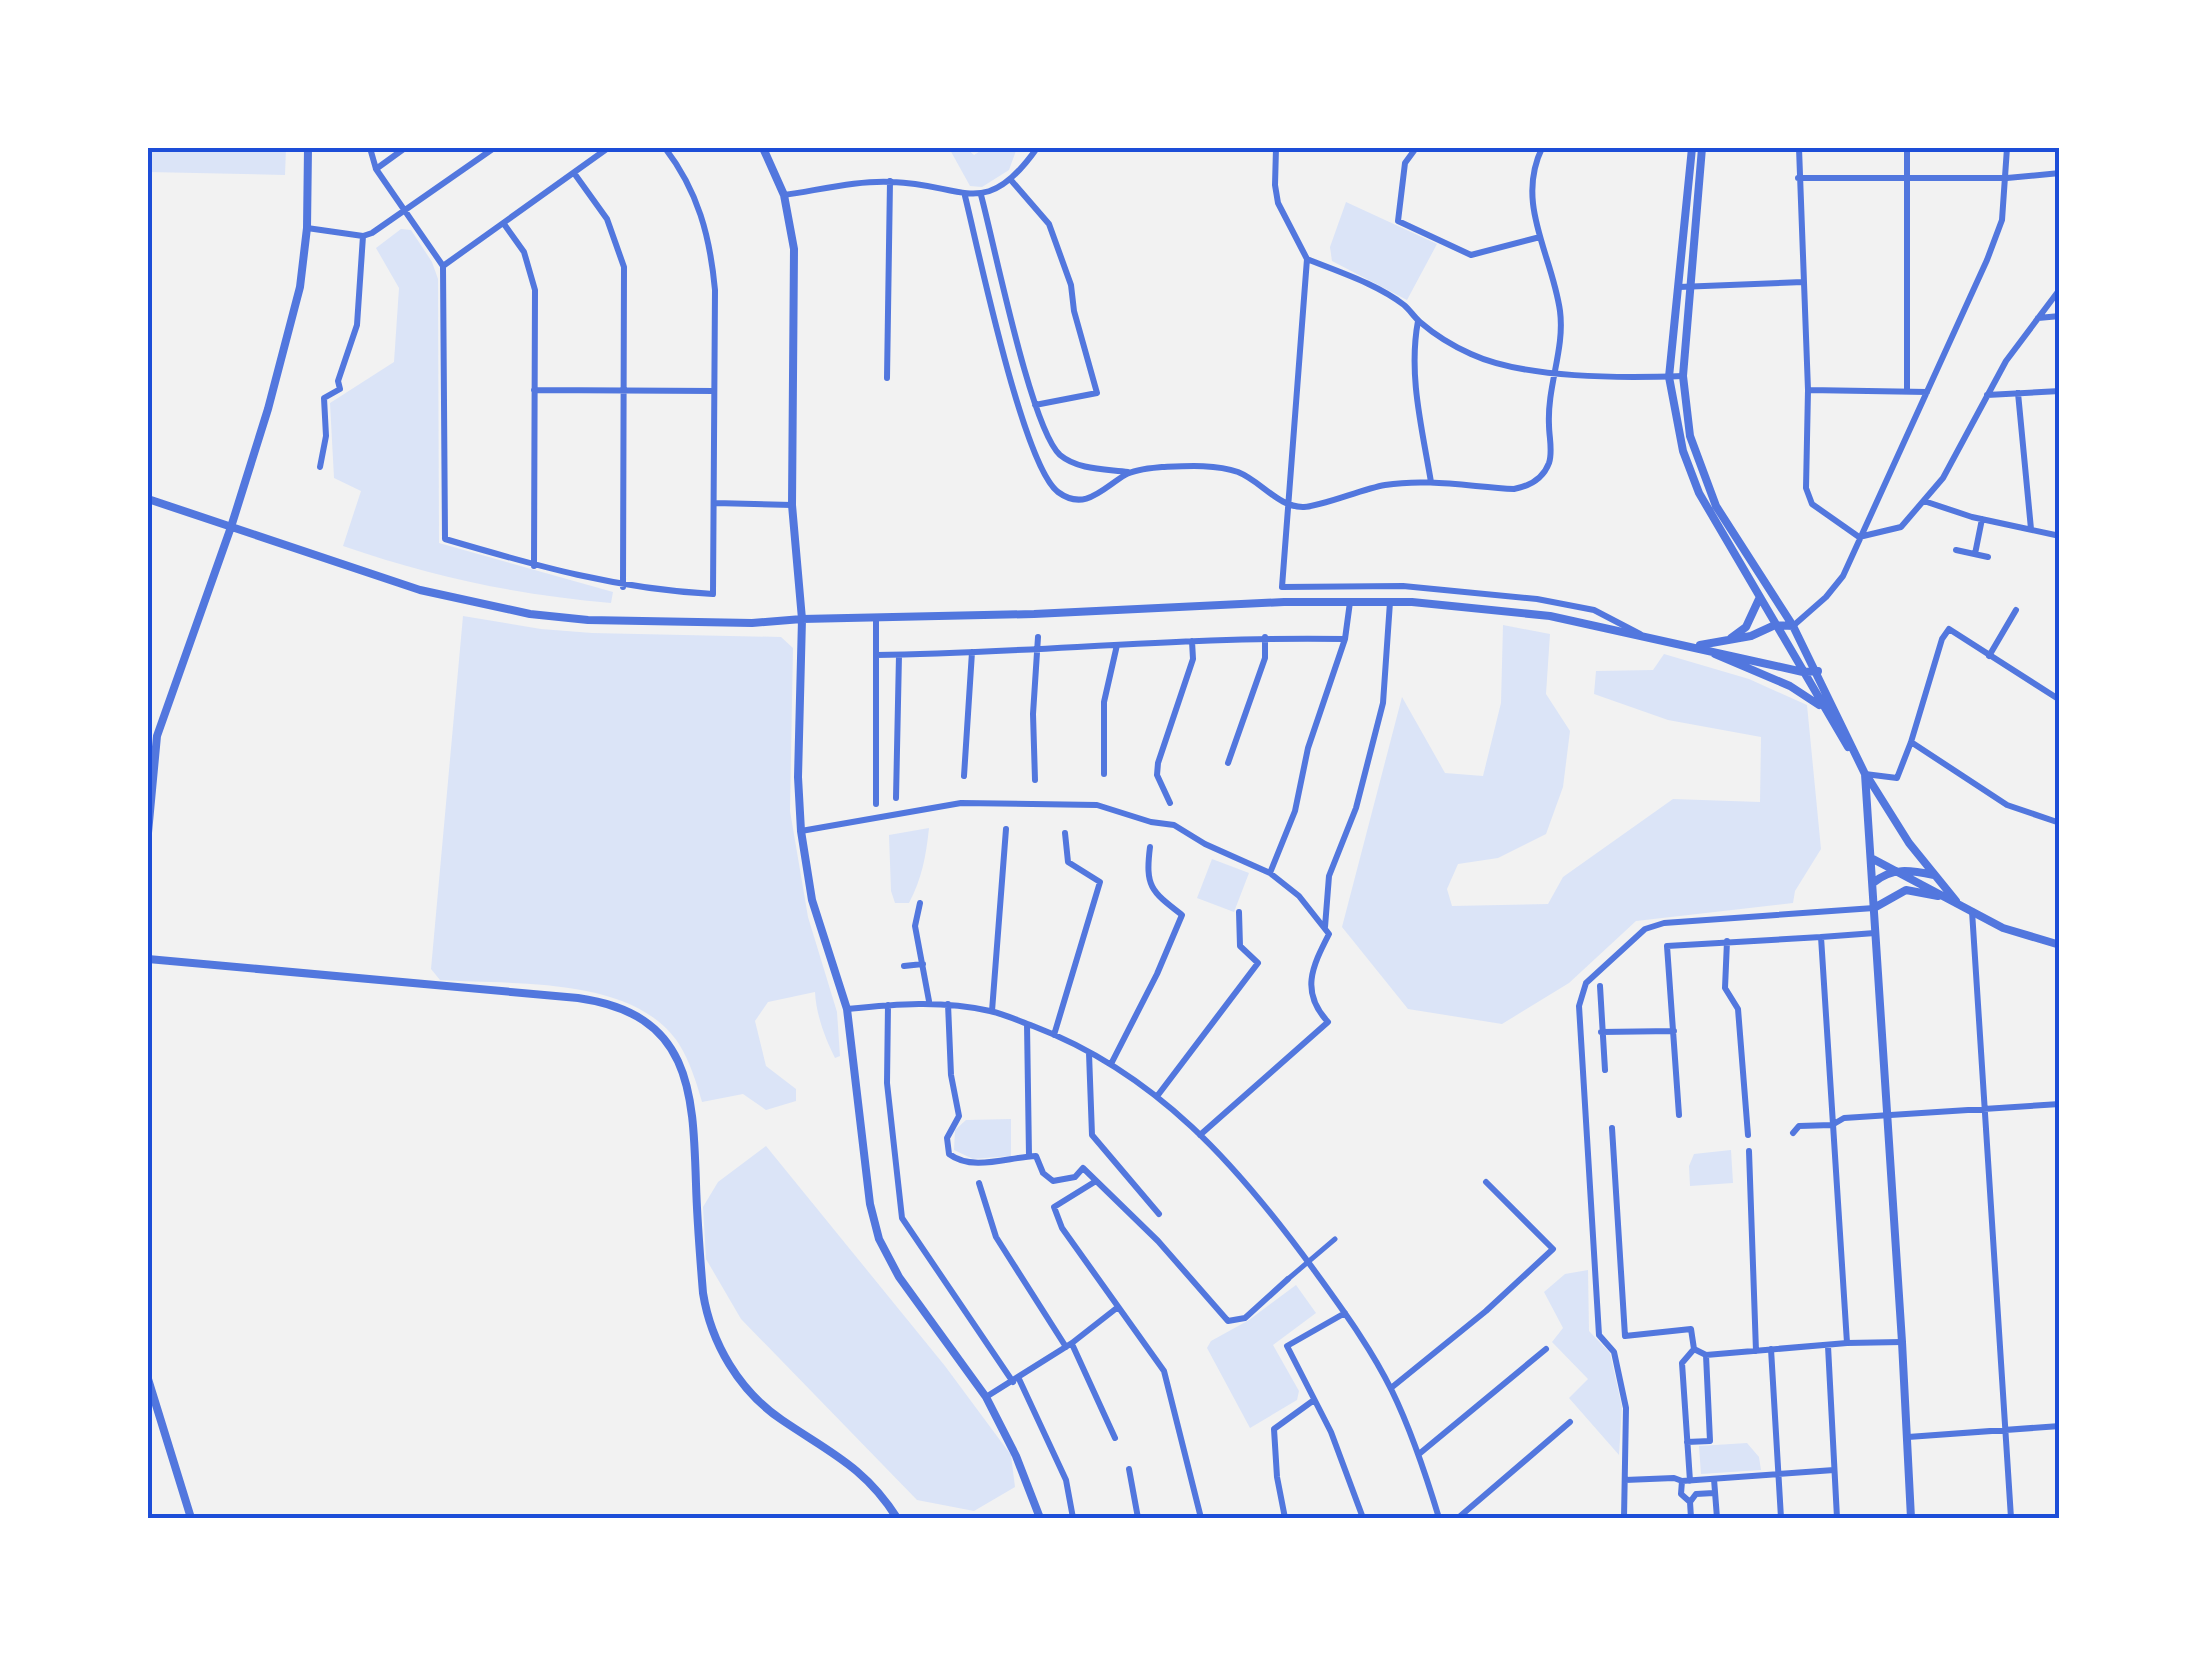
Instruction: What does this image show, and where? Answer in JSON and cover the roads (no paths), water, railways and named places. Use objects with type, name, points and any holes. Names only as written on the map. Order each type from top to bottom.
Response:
[{"type":"street","points":[[148,833],[157,736],[232,527],[300,287],[307,228],[308,148]]},
{"type":"street","points":[[370,148],[376,168],[443,266],[445,539],[534,566],[624,587],[714,594],[714,290],[709,241],[690,186],[665,148]]},
{"type":"street","points":[[376,168],[405,148]]},
{"type":"street","points":[[307,228],[364,236],[381,229],[494,148]]},
{"type":"street","points":[[443,266],[608,148]]},
{"type":"street","points":[[763,148],[784,195],[794,248],[792,505],[802,619],[798,777],[801,830],[812,900],[847,1009],[870,1204],[879,1239],[899,1276],[986,1398],[1016,1456],[1040,1518]]},
{"type":"street","points":[[784,195],[890,181],[943,188],[965,196],[982,195],[1010,179],[1037,148]]},
{"type":"street","points":[[1276,148],[1278,203],[1307,259],[1282,587],[1403,586],[1537,599],[1594,610],[1642,636]]},
{"type":"street","points":[[1416,148],[1405,163],[1398,221],[1471,254],[1540,237]]},
{"type":"street","points":[[982,195],[1035,405],[1052,446],[1067,460],[1129,472],[1220,467],[1253,479],[1288,505],[1306,507],[1379,486],[1432,482],[1514,490],[1538,478],[1550,460],[1548,411],[1560,339],[1560,313],[1530,196],[1533,171],[1542,148]]},
{"type":"street","points":[[1692,148],[1682,376],[1690,436],[1716,506],[1793,626],[1866,774],[1910,1518]]},
{"type":"street","points":[[1702,148],[1669,377],[1684,451],[1699,493],[1823,708],[1909,842],[1956,902]]},
{"type":"street","points":[[1798,148],[1808,390],[1806,488],[1812,504],[1859,536],[1901,528],[1944,478],[1987,395],[2060,289]]},
{"type":"street","points":[[1907,148],[1908,390]]},
{"type":"street","points":[[1698,646],[1751,636],[1775,626],[1793,626],[1844,576],[1988,260],[2002,220],[2006,148]]},
{"type":"street","points":[[574,173],[607,219],[621,254],[625,280],[624,587]]},
{"type":"street","points":[[1798,178],[2007,178],[2060,174]]},
{"type":"street","points":[[1010,179],[1049,224],[1070,285],[1097,393],[1035,405]]},
{"type":"street","points":[[887,378],[890,181]]},
{"type":"street","points":[[965,196],[1018,406],[1050,484],[1068,497],[1088,499],[1129,472]]},
{"type":"street","points":[[504,224],[524,252],[534,280],[534,566]]},
{"type":"street","points":[[320,466],[326,436],[324,398],[340,389],[338,381],[358,325],[364,236]]},
{"type":"street","points":[[1307,259],[1381,291],[1457,347],[1491,362],[1554,372],[1682,376]]},
{"type":"street","points":[[1684,287],[1803,282]]},
{"type":"street","points":[[2038,318],[2060,316]]},
{"type":"street","points":[[1418,320],[1413,348],[1414,380],[1432,482]]},
{"type":"street","points":[[534,390],[714,392]]},
{"type":"street","points":[[1808,390],[1926,392]]},
{"type":"street","points":[[1987,395],[2060,390]]},
{"type":"street","points":[[2018,393],[2031,529]]},
{"type":"street","points":[[148,499],[385,580],[530,614],[588,620],[752,624],[802,619],[1390,602],[1550,616],[1803,672],[1818,671]]},
{"type":"street","points":[[1924,500],[1982,520],[2060,536]]},
{"type":"street","points":[[715,503],[792,505]]},
{"type":"street","points":[[1975,554],[1982,520]]},
{"type":"street","points":[[1956,550],[1988,557]]},
{"type":"street","points":[[1728,640],[1746,627],[1758,599]]},
{"type":"street","points":[[1270,873],[1295,811],[1308,748],[1344,639],[1350,602]]},
{"type":"street","points":[[1324,928],[1329,876],[1356,808],[1383,702],[1390,602]]},
{"type":"street","points":[[1989,656],[2016,610]]},
{"type":"street","points":[[876,619],[876,804]]},
{"type":"street","points":[[1866,774],[1897,778],[1942,638],[1949,629],[2060,700]]},
{"type":"street","points":[[1035,780],[1033,714],[1038,637]]},
{"type":"street","points":[[876,655],[1038,651],[1265,637],[1344,639]]},
{"type":"street","points":[[1228,763],[1265,658],[1265,637]]},
{"type":"street","points":[[1170,804],[1158,776],[1158,764],[1194,659],[1192,641]]},
{"type":"street","points":[[1104,774],[1104,702],[1118,645]]},
{"type":"street","points":[[1698,646],[1790,686],[1823,708]]},
{"type":"street","points":[[964,776],[972,652]]},
{"type":"street","points":[[896,798],[899,654]]},
{"type":"street","points":[[1911,742],[2007,805],[2060,824]]},
{"type":"street","points":[[801,830],[962,803],[1098,805],[1152,822],[1174,824],[1206,844],[1270,873],[1299,896],[1329,934],[1316,958],[1311,995],[1314,1007],[1328,1022],[1200,1135]]},
{"type":"street","points":[[992,1011],[1006,829]]},
{"type":"street","points":[[1054,1034],[1100,882],[1068,862],[1065,833]]},
{"type":"street","points":[[1112,1064],[1182,915],[1151,889],[1147,874],[1150,847]]},
{"type":"street","points":[[1872,860],[2003,928],[2060,944]]},
{"type":"street","points":[[1873,884],[1896,871],[1935,876]]},
{"type":"street","points":[[1624,1518],[1626,1408],[1614,1352],[1599,1336],[1596,1298],[1580,1016],[1586,983],[1645,929],[1664,924],[1874,908],[1906,890],[1956,902]]},
{"type":"street","points":[[920,903],[915,926],[929,1001]]},
{"type":"street","points":[[1972,910],[2011,1518]]},
{"type":"street","points":[[1158,1095],[1258,963],[1240,946],[1240,912]]},
{"type":"street","points":[[1680,1115],[1667,946],[1875,932]]},
{"type":"street","points":[[1821,937],[1847,1343]]},
{"type":"street","points":[[1727,942],[1726,988],[1738,1009],[1748,1135]]},
{"type":"street","points":[[148,959],[578,998],[615,1006],[648,1024],[675,1057],[690,1089],[703,1292],[716,1338],[730,1368],[780,1419],[841,1456],[877,1488],[897,1518]]},
{"type":"street","points":[[904,966],[922,964]]},
{"type":"street","points":[[1600,986],[1605,1070]]},
{"type":"street","points":[[847,1009],[929,1001],[992,1011],[1054,1034],[1112,1064],[1158,1095],[1268,1208],[1344,1312],[1391,1388],[1420,1454],[1439,1518]]},
{"type":"street","points":[[948,1004],[951,1075],[958,1116],[947,1138],[949,1154],[959,1162],[973,1164],[1036,1156],[1043,1174],[1053,1181],[1075,1177],[1083,1168],[1158,1241],[1228,1321],[1245,1318],[1334,1239]]},
{"type":"street","points":[[888,1005],[887,1083],[902,1218],[1016,1380],[1066,1480],[1073,1518]]},
{"type":"street","points":[[1027,1024],[1030,1156]]},
{"type":"street","points":[[1601,1032],[1674,1031]]},
{"type":"street","points":[[1089,1053],[1092,1135],[1159,1214]]},
{"type":"street","points":[[1793,1133],[1799,1126],[1832,1125],[1844,1118],[2060,1104]]},
{"type":"street","points":[[1612,1128],[1625,1336],[1692,1329],[1694,1349],[1682,1363],[1687,1442],[1686,1481],[1681,1494],[1690,1502]]},
{"type":"street","points":[[1750,1151],[1756,1351]]},
{"type":"street","points":[[1096,1180],[1054,1207],[1062,1228],[1164,1371],[1201,1518]]},
{"type":"street","points":[[1391,1388],[1486,1312],[1553,1249],[1486,1182]]},
{"type":"street","points":[[979,1183],[996,1237],[1069,1345],[1116,1438]]},
{"type":"street","points":[[986,1398],[1069,1345],[1118,1307]]},
{"type":"street","points":[[1344,1312],[1287,1346],[1331,1432],[1362,1518]]},
{"type":"street","points":[[1694,1349],[1706,1355],[1902,1342]]},
{"type":"street","points":[[1828,1346],[1837,1518]]},
{"type":"street","points":[[1420,1454],[1546,1349]]},
{"type":"street","points":[[1771,1349],[1781,1518]]},
{"type":"street","points":[[1687,1442],[1710,1441],[1706,1355]]},
{"type":"street","points":[[148,1379],[190,1518]]},
{"type":"street","points":[[1285,1518],[1274,1430],[1314,1400]]},
{"type":"street","points":[[1458,1518],[1570,1422]]},
{"type":"street","points":[[1908,1437],[2060,1426]]},
{"type":"street","points":[[1129,1468],[1138,1518]]},
{"type":"street","points":[[1625,1480],[1686,1481],[1834,1470]]},
{"type":"street","points":[[1714,1479],[1716,1518]]},
{"type":"street","points":[[1691,1518],[1690,1502],[1696,1494],[1714,1493]]}]
